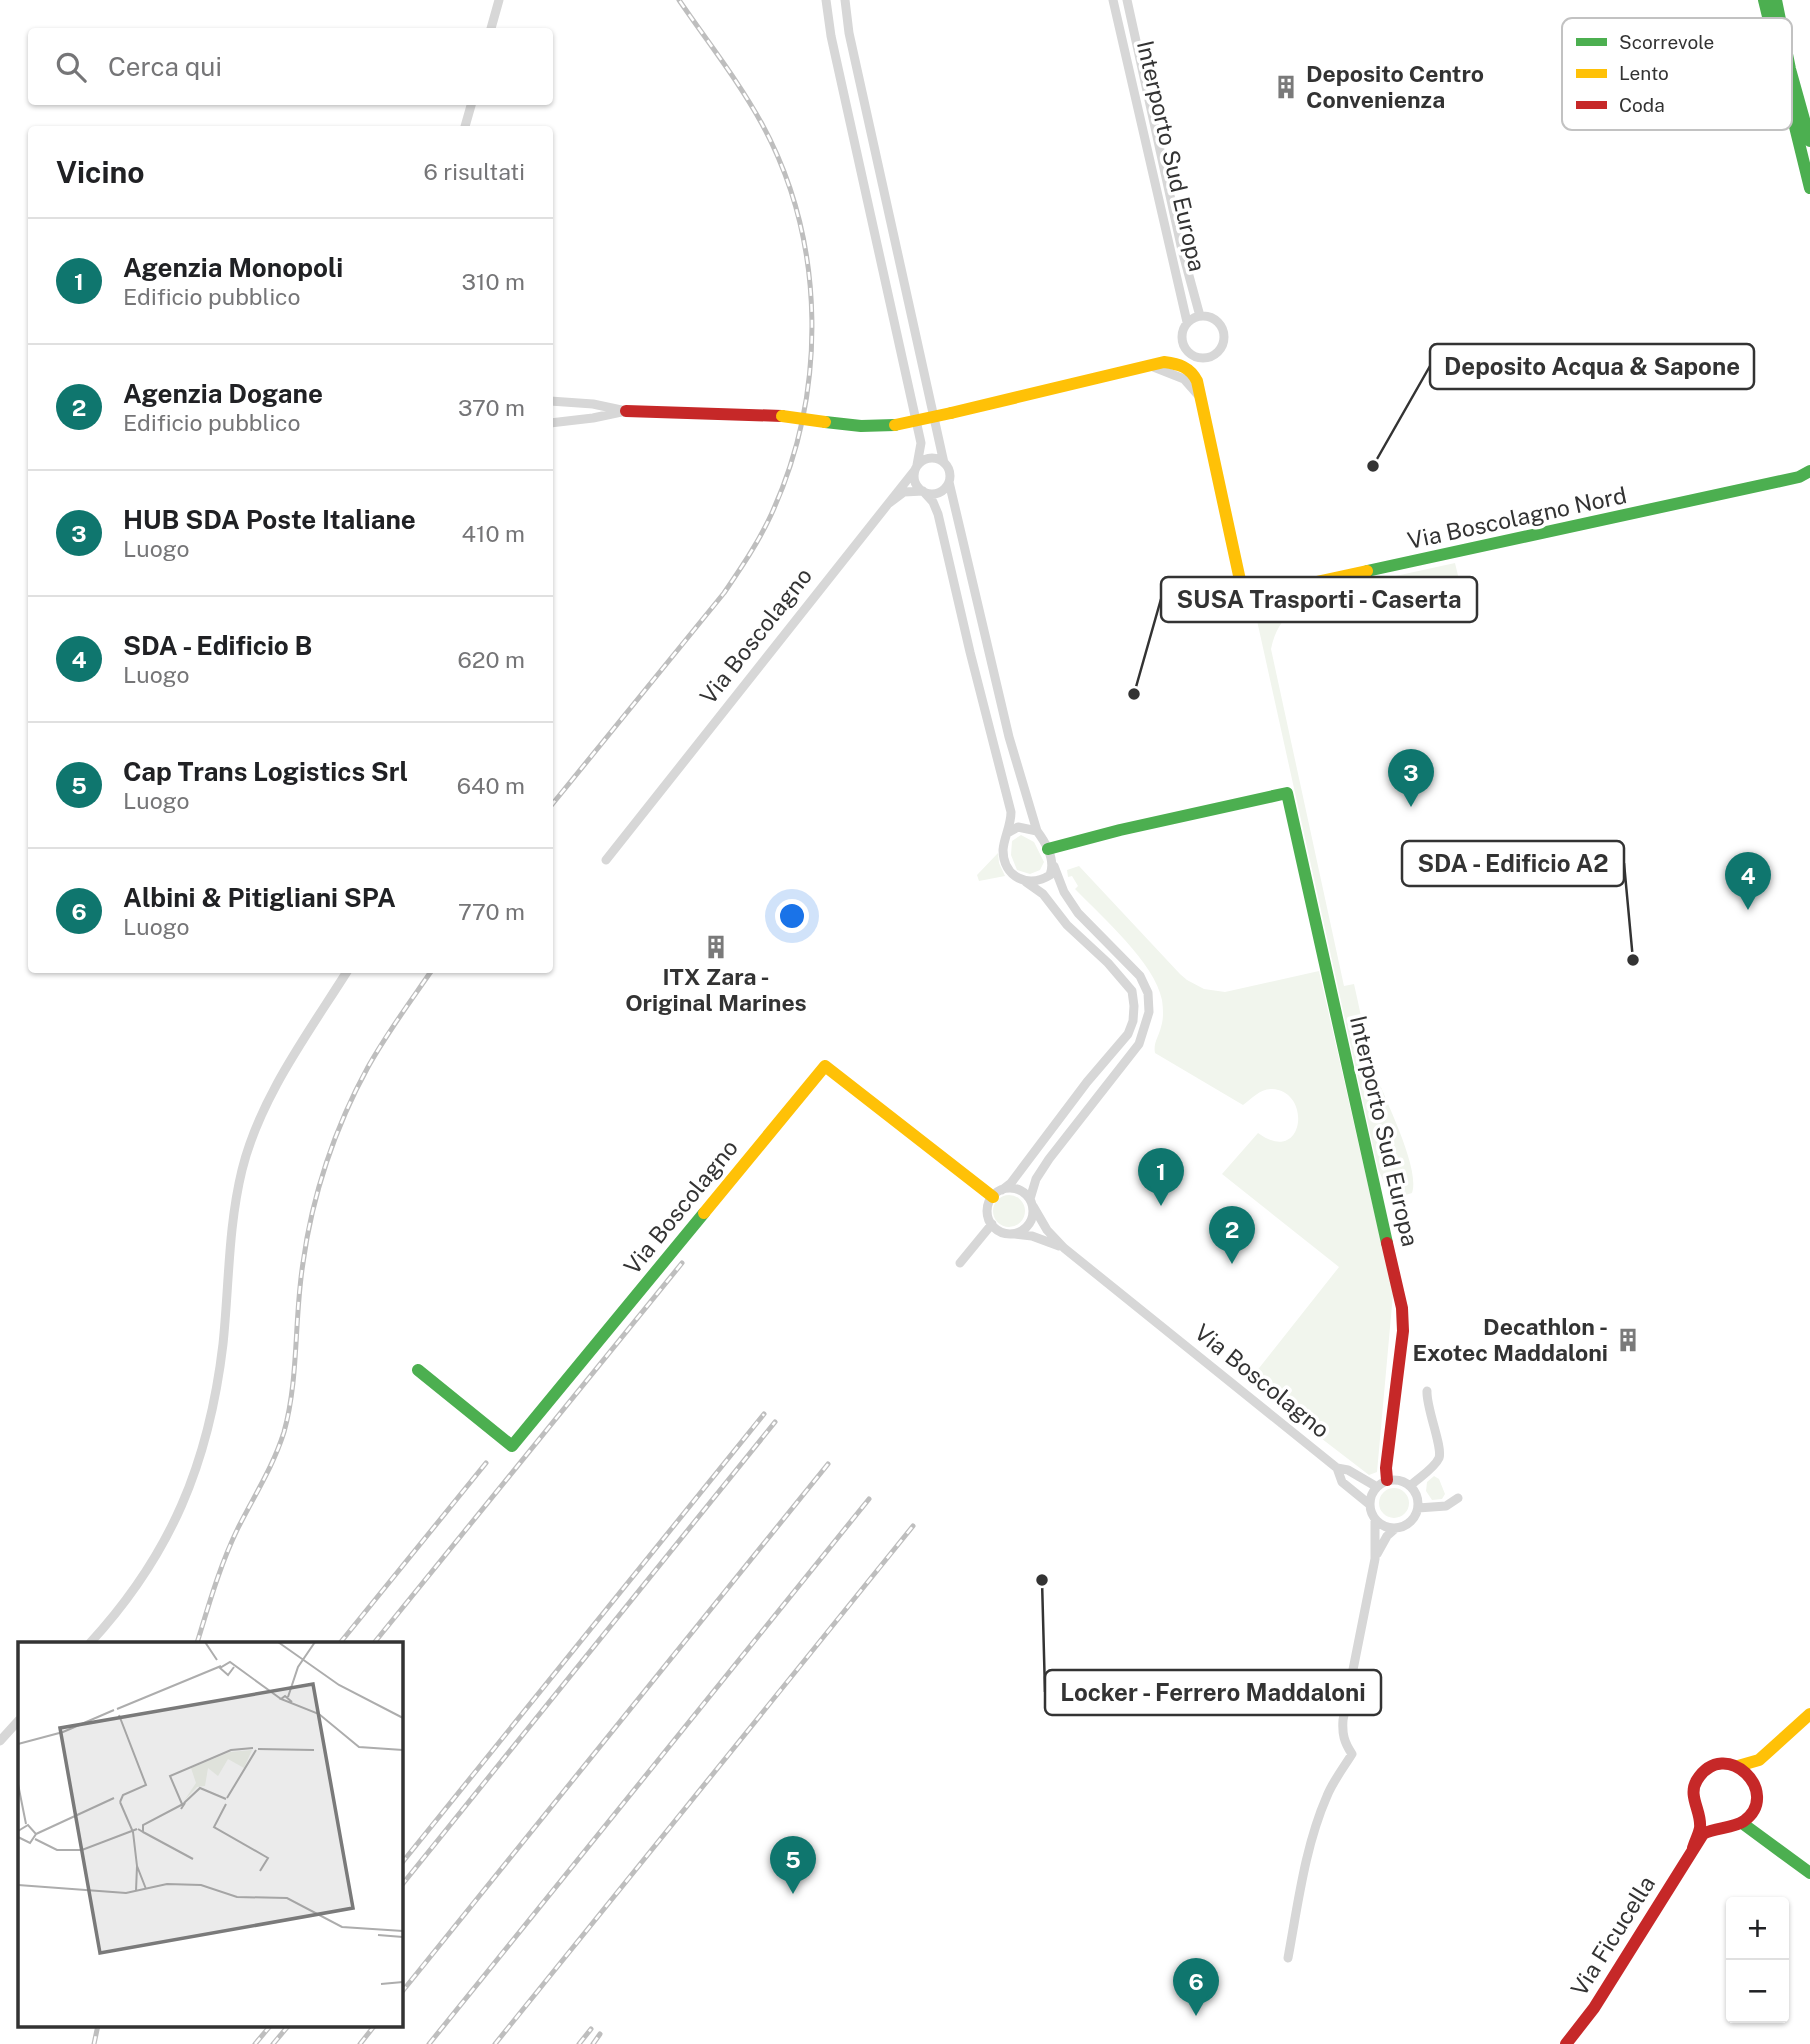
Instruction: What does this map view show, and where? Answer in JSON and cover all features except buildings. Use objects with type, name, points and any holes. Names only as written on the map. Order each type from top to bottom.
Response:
[{"type":"street","points":[[492,28],[499,0]]},
{"type":"street","points":[[825,0],[921,443],[915,481],[933,502],[938,514],[1011,812],[1009,832],[1003,849],[1004,860],[1014,877],[1043,894],[1067,925],[1108,962],[1132,991],[1134,1014],[1128,1034],[1087,1082],[1012,1183],[998,1193],[988,1207],[992,1224],[960,1264]]},
{"type":"street","points":[[845,0],[849,33],[944,463],[949,470],[948,482],[1009,737],[1037,831],[1048,849],[1064,892],[1078,913],[1140,976],[1148,993],[1149,1012],[1139,1044],[1049,1159],[1036,1179],[1031,1203],[1033,1214],[1027,1227],[1014,1234]]},
{"type":"street","name":"Interporto Sud Europa","points":[[1113,0],[1188,322]]},
{"type":"street","name":"Interporto Sud Europa","points":[[1127,0],[1182,250],[1200,316]]},
{"type":"street","points":[[1764,0],[1768,18]]},
{"type":"street","points":[[1776,0],[1780,18]]},
{"type":"street","points":[[1792,76],[1810,141]]},
{"type":"street","points":[[465,126],[471,105]]},
{"type":"street","points":[[1792,118],[1810,187]]},
{"type":"street","points":[[1200,316],[1213,318],[1222,329],[1223,343],[1215,355],[1201,359],[1188,353],[1181,341],[1181,334],[1188,322],[1200,316]]},
{"type":"street","name":"Via Boscolagno Nord","points":[[626,411],[782,415],[861,426],[895,425],[1164,362],[1186,367],[1198,381],[1199,397],[1243,594],[1250,596],[1806,475]]},
{"type":"street","points":[[553,401],[593,404],[626,411]]},
{"type":"street","points":[[553,410],[563,402]]},
{"type":"street","points":[[553,423],[626,411]]},
{"type":"street","points":[[553,414],[555,418],[563,421]]},
{"type":"street","points":[[916,468],[932,458],[944,463]]},
{"type":"street","name":"Via Boscolagno","points":[[606,860],[916,468]]},
{"type":"street","name":"Via Boscolagno","points":[[888,504],[904,492],[923,491],[934,494],[948,482]]},
{"type":"street","name":"Interporto Sud Europa","points":[[1048,849],[1287,793],[1402,1308],[1403,1331],[1382,1484]]},
{"type":"street","points":[[1009,832],[1018,827],[1037,831]]},
{"type":"street","points":[[1024,881],[1042,880],[1050,875],[1053,864]]},
{"type":"street","points":[[91,1642],[125,1604],[149,1570],[193,1482],[201,1457],[223,1346],[234,1222],[242,1171],[249,1149],[298,1047],[346,973]]},
{"type":"street","name":"Via Boscolagno","points":[[418,1370],[512,1446],[825,1066],[998,1193],[1018,1189],[1031,1203],[1047,1230],[1064,1248],[1337,1468],[1382,1484]]},
{"type":"street","name":"Via Boscolagno","points":[[992,1224],[1000,1232],[1046,1240],[1064,1248]]},
{"type":"street","points":[[1410,1486],[1436,1463],[1440,1453],[1427,1391]]},
{"type":"street","name":"Via Boscolagno","points":[[1337,1468],[1342,1482],[1369,1504]]},
{"type":"street","points":[[1288,1958],[1302,1881],[1318,1822],[1328,1794],[1352,1754],[1342,1733],[1375,1559],[1374,1519],[1369,1504],[1370,1497],[1382,1484],[1395,1479],[1410,1486],[1415,1492],[1418,1508],[1410,1522],[1396,1528],[1387,1536],[1375,1559]]},
{"type":"street","points":[[1418,1508],[1448,1506],[1458,1498]]},
{"type":"street","points":[[1374,1519],[1380,1525],[1396,1528]]},
{"type":"street","points":[[1810,1714],[1776,1746],[1760,1774],[1754,1808],[1742,1823],[1810,1873]]},
{"type":"street","points":[[0,1741],[18,1721]]},
{"type":"street","name":"Via Ficucella","points":[[1566,2044],[1612,1980],[1693,1848],[1700,1829],[1692,1793],[1700,1774],[1717,1764],[1738,1766],[1759,1760],[1776,1746]]},
{"type":"street","points":[[1738,1766],[1753,1779],[1756,1788]]},
{"type":"street","points":[[1696,1811],[1708,1823],[1725,1828]]},
{"type":"street","name":"Via Ficucella","points":[[1693,1848],[1709,1831],[1742,1823]]},
{"type":"shaded area","points":[[1455,563],[1467,613],[1452,591],[1441,582],[1416,579],[1296,607],[1280,626],[1271,649],[1344,986],[1354,984],[1372,1064],[1411,1166],[1412,1193],[1396,1198],[1389,1193],[1378,1169],[1254,607]]},
{"type":"shaded area","points":[[1021,835],[1034,842],[1044,862],[1040,870],[1030,874],[1017,870],[1011,855],[1012,841]]},
{"type":"shaded area","points":[[998,853],[1005,876],[979,881],[977,875]]},
{"type":"shaded area","points":[[1079,866],[1180,974],[1204,989],[1225,992],[1319,971],[1393,1294],[1377,1472],[1369,1475],[1248,1382],[1339,1267],[1222,1174],[1258,1133],[1273,1141],[1285,1141],[1293,1135],[1298,1124],[1294,1102],[1285,1093],[1268,1089],[1256,1094],[1243,1105],[1155,1053],[1155,1043],[1163,1017],[1162,1000],[1157,986],[1126,941],[1075,889],[1078,886],[1072,876],[1068,877],[1067,870]]},
{"type":"shaded area","points":[[1009,1195],[1021,1199],[1025,1211],[1021,1223],[1009,1227],[997,1223],[993,1211],[997,1199]]},
{"type":"shaded area","points":[[1434,1476],[1439,1479],[1445,1494],[1442,1499],[1432,1500],[1426,1491],[1427,1482]]},
{"type":"shaded area","points":[[1394,1488],[1400,1489],[1408,1497],[1408,1509],[1400,1517],[1394,1518],[1388,1517],[1380,1509],[1379,1503],[1380,1497],[1388,1489]]},
{"type":"railway","points":[[553,803],[724,593],[761,535],[789,468],[802,419],[810,369],[812,319],[808,268],[799,219],[783,170],[753,108],[679,0]]},
{"type":"railway","points":[[197,1642],[226,1556],[284,1432],[292,1391],[303,1263],[312,1213],[326,1162],[368,1067],[430,973]]},
{"type":"railway","points":[[375,1642],[682,1263]]},
{"type":"railway","points":[[402,1863],[764,1414]]},
{"type":"railway","points":[[402,1885],[775,1422]]},
{"type":"railway","points":[[341,1642],[486,1463]]},
{"type":"railway","points":[[402,1992],[828,1464]]},
{"type":"railway","points":[[429,2044],[869,1499]]},
{"type":"railway","points":[[495,2044],[913,1526]]},
{"type":"railway","points":[[94,2044],[98,2026]]},
{"type":"railway","points":[[255,2044],[270,2026]]},
{"type":"railway","points":[[273,2044],[288,2026]]},
{"type":"railway","points":[[360,2044],[374,2026]]},
{"type":"railway","points":[[579,2044],[591,2029]]},
{"type":"railway","points":[[593,2044],[600,2034]]},
{"type":"traffic: fast","points":[[1764,0],[1768,18]]},
{"type":"traffic: fast","points":[[1776,0],[1780,18]]},
{"type":"traffic: fast","points":[[1792,76],[1810,141]]},
{"type":"traffic: fast","points":[[1792,114],[1810,188]]},
{"type":"traffic: fast","points":[[825,422],[861,426],[895,425]]},
{"type":"traffic: fast","points":[[1367,571],[1799,477],[1810,471]]},
{"type":"traffic: fast","points":[[1048,849],[1287,793],[1387,1243]]},
{"type":"traffic: fast","points":[[418,1370],[512,1446],[704,1213]]},
{"type":"traffic: fast","points":[[1742,1823],[1810,1873]]},
{"type":"traffic: slow","points":[[951,413],[1164,362],[1179,365],[1191,372],[1197,381],[1243,594],[1247,597],[1367,571]]},
{"type":"traffic: slow","points":[[895,425],[951,413]]},
{"type":"traffic: slow","points":[[782,416],[825,422]]},
{"type":"traffic: slow","points":[[704,1213],[825,1066],[993,1197]]},
{"type":"traffic: slow","points":[[1738,1766],[1759,1760],[1810,1714]]},
{"type":"traffic: jam","points":[[626,411],[782,416]]},
{"type":"traffic: jam","points":[[1387,1243],[1402,1308],[1403,1331],[1386,1468],[1387,1480]]},
{"type":"traffic: jam","points":[[1566,2044],[1594,2008],[1703,1834],[1739,1824],[1754,1809],[1757,1796],[1754,1784],[1746,1773],[1722,1763],[1709,1768],[1697,1780],[1694,1798],[1700,1828],[1693,1848]]},
{"type":"place","name":"Deposito Centro Convenienza","points":[[1286,87]]},
{"type":"place","name":"Deposito Acqua & Sapone","points":[[1373,466]]},
{"type":"place","name":"SUSA Trasporti - Caserta","points":[[1134,694]]},
{"type":"place","name":"HUB SDA Poste Italiane","points":[[1411,807]]},
{"type":"place","name":"SDA - Edificio B","points":[[1748,910]]},
{"type":"place","name":"ITX Zara - Original Marines","points":[[716,947]]},
{"type":"place","name":"SDA - Edificio A2","points":[[1633,960]]},
{"type":"place","name":"Agenzia Monopoli","points":[[1161,1206]]},
{"type":"place","name":"Agenzia Dogane","points":[[1232,1264]]},
{"type":"place","name":"Decathlon - Exotec Maddaloni","points":[[1628,1340]]},
{"type":"place","name":"Locker - Ferrero Maddaloni","points":[[1042,1580]]},
{"type":"place","name":"Cap Trans Logistics Srl","points":[[793,1894]]},
{"type":"place","name":"Albini & Pitigliani SPA","points":[[1196,2016]]}]
